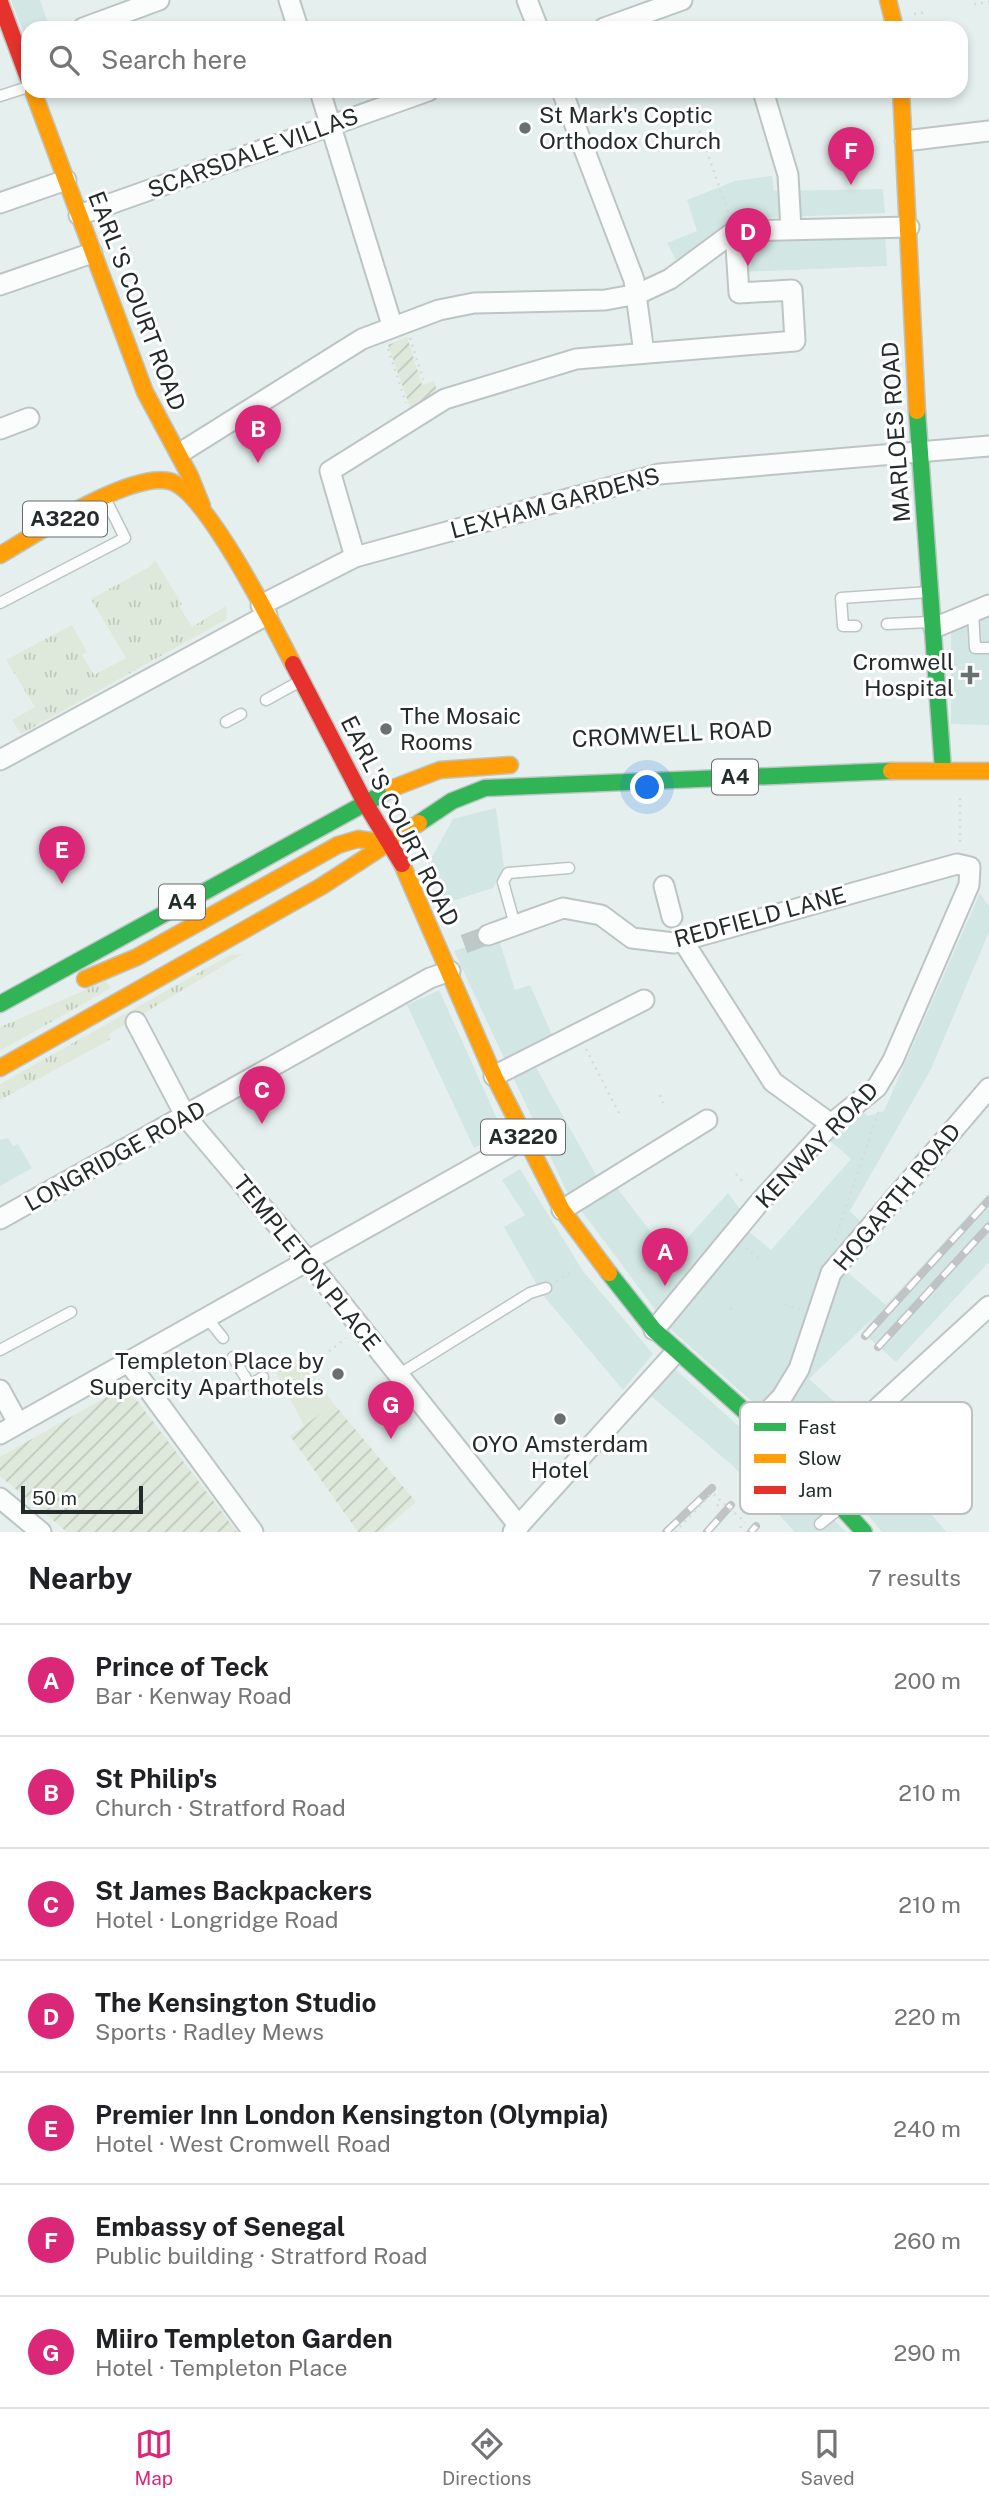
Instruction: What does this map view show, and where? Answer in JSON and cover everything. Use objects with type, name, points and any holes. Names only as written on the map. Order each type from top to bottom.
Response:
[{"type":"main road","points":[[888,0],[893,21]]},
{"type":"main road","points":[[0,2],[21,46]]},
{"type":"main road","name":"EARL'S COURT ROAD","points":[[36,98],[92,253],[161,429],[171,437],[189,469],[202,506],[264,610],[364,801],[451,949],[450,971],[494,1076],[562,1210],[595,1258],[654,1330],[740,1407]]},
{"type":"main road","name":"MARLOES ROAD","points":[[902,98],[909,227],[910,310],[943,770]]},
{"type":"main road","points":[[131,484],[159,462],[161,429]]},
{"type":"main road","name":"A3220","points":[[0,555],[131,484],[156,479],[168,480],[184,488],[202,506]]},
{"type":"main road","points":[[328,730],[364,760]]},
{"type":"main road","points":[[919,744],[963,745]]},
{"type":"main road","name":"A4","points":[[393,768],[440,770],[523,765]]},
{"type":"main road","name":"A4","points":[[0,1004],[364,801],[440,770]]},
{"type":"main road","name":"CROMWELL ROAD","points":[[346,872],[391,844],[447,802],[485,788],[943,770],[989,771]]},
{"type":"main road","points":[[364,801],[369,823],[367,839]]},
{"type":"main road","points":[[0,1013],[137,957],[329,849],[348,841],[367,839],[391,844]]},
{"type":"main road","name":"A4","points":[[0,1068],[346,872],[358,859],[367,839]]},
{"type":"main road","name":"EARL'S COURT ROAD","points":[[849,1514],[864,1532]]},
{"type":"street","points":[[102,21],[159,0]]},
{"type":"street","points":[[289,0],[296,21]]},
{"type":"street","points":[[527,0],[535,21]]},
{"type":"street","points":[[624,21],[682,0]]},
{"type":"street","points":[[322,98],[393,326]]},
{"type":"street","name":"SCARSDALE VILLAS","points":[[79,215],[408,98]]},
{"type":"street","points":[[565,98],[638,294],[644,353]]},
{"type":"street","points":[[765,98],[788,175],[791,229]]},
{"type":"street","points":[[905,141],[989,131]]},
{"type":"street","points":[[0,203],[66,180]]},
{"type":"street","points":[[180,453],[331,356],[393,326],[474,303],[605,300],[638,294],[670,279],[735,231],[909,227]]},
{"type":"street","points":[[355,557],[330,471],[445,399],[576,359],[795,341],[792,290],[739,293],[735,231]]},
{"type":"street","points":[[0,285],[92,253]]},
{"type":"street","points":[[0,429],[29,418]]},
{"type":"street","name":"LEXHAM GARDENS","points":[[0,760],[355,557],[659,474],[989,446]]},
{"type":"street","points":[[934,625],[981,609]]},
{"type":"street","name":"REDFIELD LANE","points":[[488,935],[563,908],[584,910],[613,922],[632,938],[677,934],[957,864]]},
{"type":"street","name":"KENWAY ROAD","points":[[654,1330],[733,1238],[758,1204],[831,1124],[877,1087],[893,1060],[969,885],[970,867],[957,864]]},
{"type":"street","points":[[664,886],[677,934],[773,1082],[831,1124]]},
{"type":"street","name":"LONGRIDGE ROAD","points":[[0,1219],[430,978],[450,971]]},
{"type":"street","points":[[494,1076],[644,1000]]},
{"type":"street","name":"TEMPLETON PLACE","points":[[136,1022],[186,1116],[307,1260],[516,1529]]},
{"type":"street","name":"HOGARTH ROAD","points":[[777,1402],[799,1369],[831,1273],[989,1088]]},
{"type":"street","points":[[562,1210],[707,1120]]},
{"type":"street","points":[[0,1434],[524,1139]]},
{"type":"street","points":[[884,1402],[989,1306]]},
{"type":"street","points":[[516,1529],[676,1352]]},
{"type":"street","points":[[129,1363],[253,1532]]},
{"type":"street","points":[[0,1390],[18,1423]]},
{"type":"street","points":[[0,1498],[41,1532]]},
{"type":"lane","points":[[0,96],[21,89]]},
{"type":"lane","points":[[0,603],[125,538],[105,498]]},
{"type":"lane","points":[[856,626],[843,626],[841,598],[932,592]]},
{"type":"lane","points":[[981,609],[975,648],[989,648]]},
{"type":"lane","points":[[887,624],[934,625]]},
{"type":"lane","points":[[265,700],[302,680]]},
{"type":"lane","points":[[226,722],[241,714]]},
{"type":"lane","points":[[515,925],[503,882],[508,873],[569,869]]},
{"type":"lane","points":[[398,1375],[530,1293],[546,1288]]},
{"type":"lane","points":[[0,1350],[71,1312]]},
{"type":"lane","points":[[207,1318],[223,1338]]},
{"type":"lane","points":[[233,1357],[250,1385],[263,1377]]},
{"type":"lane","points":[[820,1524],[832,1514]]},
{"type":"path","points":[[974,5],[989,2]]},
{"type":"path","points":[[697,124],[735,231]]},
{"type":"path","points":[[393,326],[424,382]]},
{"type":"path","points":[[393,326],[406,404]]},
{"type":"path","points":[[957,864],[960,857],[960,787]]},
{"type":"path","points":[[578,1034],[620,1115]]},
{"type":"path","points":[[831,1273],[833,1246],[880,1110],[877,1087]]},
{"type":"path","points":[[660,1096],[663,1103]]},
{"type":"path","points":[[736,1174],[743,1182]]},
{"type":"path","points":[[733,1238],[763,1262]]},
{"type":"path","points":[[546,1288],[595,1258]]},
{"type":"path","points":[[307,1369],[359,1327]]},
{"type":"path","points":[[676,1532],[712,1493],[745,1522],[740,1528]]},
{"type":"path","points":[[717,1506],[722,1502]]},
{"type":"shaded area","points":[[11,0],[40,0],[47,21],[21,21],[21,27]]},
{"type":"shaded area","points":[[772,176],[774,191],[883,189],[885,213],[737,219],[676,260],[667,243],[697,231],[687,200],[735,181]]},
{"type":"shaded area","points":[[885,235],[887,266],[742,272],[740,240]]},
{"type":"shaded area","name":"Cromwell Hospital","points":[[989,610],[989,725],[951,724],[951,626]]},
{"type":"shaded area","points":[[496,808],[504,867],[493,888],[446,903],[431,859],[453,819]]},
{"type":"shaded area","points":[[980,893],[989,907],[989,932],[931,1069],[850,1211],[862,1223],[829,1264],[846,1271],[886,1305],[989,1193],[989,1262],[896,1362],[862,1332],[876,1315],[809,1379],[835,1402],[753,1402],[669,1328],[566,1190],[454,951],[498,937],[515,990],[530,985],[554,1039],[533,1062],[596,1175],[604,1171],[670,1257],[728,1193],[751,1224],[747,1230],[771,1250],[851,1159],[827,1138],[856,1106],[868,1116],[884,1111]]},
{"type":"shaded area","points":[[439,990],[503,1132],[474,1148],[407,1005]]},
{"type":"shaded area","points":[[8,1138],[13,1146],[18,1144],[32,1168],[0,1186],[0,1140]]},
{"type":"shaded area","points":[[520,1169],[583,1271],[653,1354],[623,1390],[542,1294],[504,1227],[525,1215],[502,1180]]},
{"type":"shaded area","points":[[675,1369],[740,1427],[740,1474],[732,1465],[651,1396]]},
{"type":"shaded area","points":[[778,1514],[828,1514],[846,1532],[795,1532]]},
{"type":"shaded area","points":[[867,1514],[931,1514],[946,1532],[882,1532]]},
{"type":"green space","points":[[407,337],[422,385],[434,381],[437,391],[411,410],[388,345]]},
{"type":"green space","points":[[155,560],[182,604],[179,606],[192,627],[226,606],[227,619],[21,734],[12,720],[35,707],[6,660],[72,625],[87,652],[82,655],[94,675],[126,658],[91,599],[149,567]]},
{"type":"green space","points":[[243,954],[109,1034],[111,1039],[0,1100],[0,1084],[230,955]]},
{"type":"green space","points":[[106,981],[111,988],[0,1051],[0,1027]]},
{"type":"green space","points":[[296,1360],[302,1368],[305,1366],[334,1404],[305,1427],[276,1372]]},
{"type":"green space","points":[[126,1386],[237,1532],[67,1532],[0,1476],[0,1457]]},
{"type":"green space","points":[[334,1404],[416,1502],[381,1532],[358,1532],[290,1436]]},
{"type":"tunnel","points":[[464,944],[488,935]]},
{"type":"railway","points":[[865,1336],[989,1200]]},
{"type":"railway","points":[[878,1347],[989,1226]]},
{"type":"railway","points":[[666,1532],[712,1488]]},
{"type":"railway","points":[[707,1532],[731,1505]]},
{"type":"railway","points":[[751,1532],[756,1526]]},
{"type":"traffic: fast","points":[[917,411],[943,770]]},
{"type":"traffic: fast","points":[[419,823],[452,801],[485,788],[891,771]]},
{"type":"traffic: fast","points":[[0,1004],[393,788]]},
{"type":"traffic: fast","points":[[609,1273],[654,1330],[740,1407]]},
{"type":"traffic: fast","points":[[848,1514],[864,1532]]},
{"type":"traffic: slow","points":[[888,0],[893,21]]},
{"type":"traffic: slow","points":[[36,98],[145,392],[190,476],[202,506]]},
{"type":"traffic: slow","points":[[901,98],[917,411]]},
{"type":"traffic: slow","points":[[0,555],[107,495],[152,481],[169,481],[184,489],[219,533],[293,664]]},
{"type":"traffic: slow","points":[[393,788],[440,770],[510,765]]},
{"type":"traffic: slow","points":[[891,771],[989,771]]},
{"type":"traffic: slow","points":[[0,1068],[322,886],[419,823]]},
{"type":"traffic: slow","points":[[85,979],[137,957],[338,845],[358,839],[392,844]]},
{"type":"traffic: slow","points":[[402,864],[494,1076],[562,1210],[609,1273]]},
{"type":"traffic: jam","points":[[0,2],[21,59]]},
{"type":"traffic: jam","points":[[293,664],[364,801],[402,864]]},
{"type":"place","name":"St Mark's Coptic Orthodox Church","points":[[525,128]]},
{"type":"place","name":"Embassy of Senegal","points":[[851,185]]},
{"type":"place","name":"The Kensington Studio","points":[[748,266]]},
{"type":"place","name":"St Philip's","points":[[258,463]]},
{"type":"place","name":"Cromwell Hospital","points":[[970,675]]},
{"type":"place","name":"The Mosaic Rooms","points":[[386,729]]},
{"type":"place","name":"Premier Inn London Kensington (Olympia)","points":[[62,884]]},
{"type":"place","name":"St James Backpackers","points":[[262,1124]]},
{"type":"place","name":"Prince of Teck","points":[[665,1286]]},
{"type":"place","name":"Templeton Place by Supercity Aparthotels","points":[[338,1374]]},
{"type":"place","name":"OYO Amsterdam Hotel","points":[[560,1419]]},
{"type":"place","name":"Miiro Templeton Garden","points":[[391,1439]]}]
